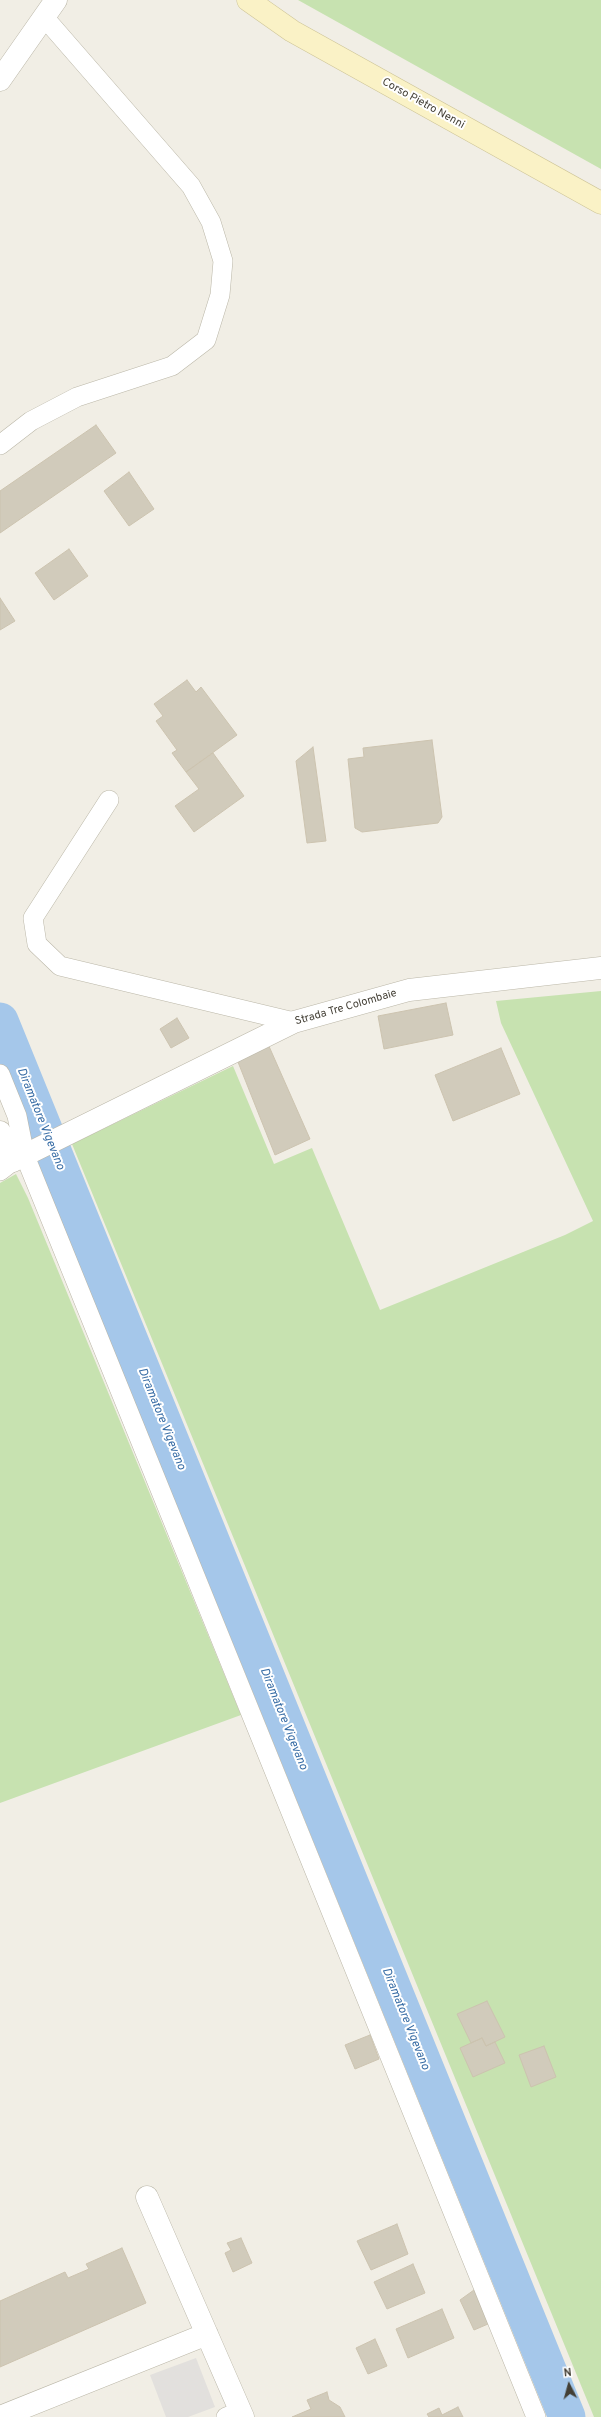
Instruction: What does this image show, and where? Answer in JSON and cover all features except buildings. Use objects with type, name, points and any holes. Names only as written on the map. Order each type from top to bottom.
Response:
[{"type":"main road","name":"Corso Pietro Nenni","points":[[248,0],[292,32],[601,202]]},
{"type":"street","points":[[0,80],[50,8]]},
{"type":"street","name":"Strada Tre Colombaie","points":[[18,1160],[69,1136],[294,1022],[409,990],[601,968]]},
{"type":"street","points":[[0,1132],[18,1160]]},
{"type":"street","points":[[146,2197],[207,2334],[237,2415]]},
{"type":"street","points":[[0,2417],[207,2334]]},
{"type":"lane","points":[[0,445],[31,420],[77,397],[172,366],[206,340],[220,295],[223,261],[211,222],[191,186],[50,8]]},
{"type":"lane","points":[[109,800],[33,918],[37,944],[60,966],[294,1022]]},
{"type":"lane","points":[[0,1074],[17,1116],[18,1160],[536,2417]]},
{"type":"green space","points":[[298,0],[601,0],[601,169]]},
{"type":"green space","points":[[601,991],[601,2417],[594,2417],[72,1144],[233,1066],[274,1164],[312,1148],[380,1310],[565,1235],[593,1221],[501,1023],[496,1001]]},
{"type":"green space","points":[[16,1174],[28,1198],[241,1715],[0,1803],[0,1183]]},
{"type":"shaded area","points":[[196,2358],[215,2407],[188,2417],[166,2417],[150,2375]]},
{"type":"waterway","name":"Diramatore Vigevano","points":[[0,1021],[567,2417]]}]
